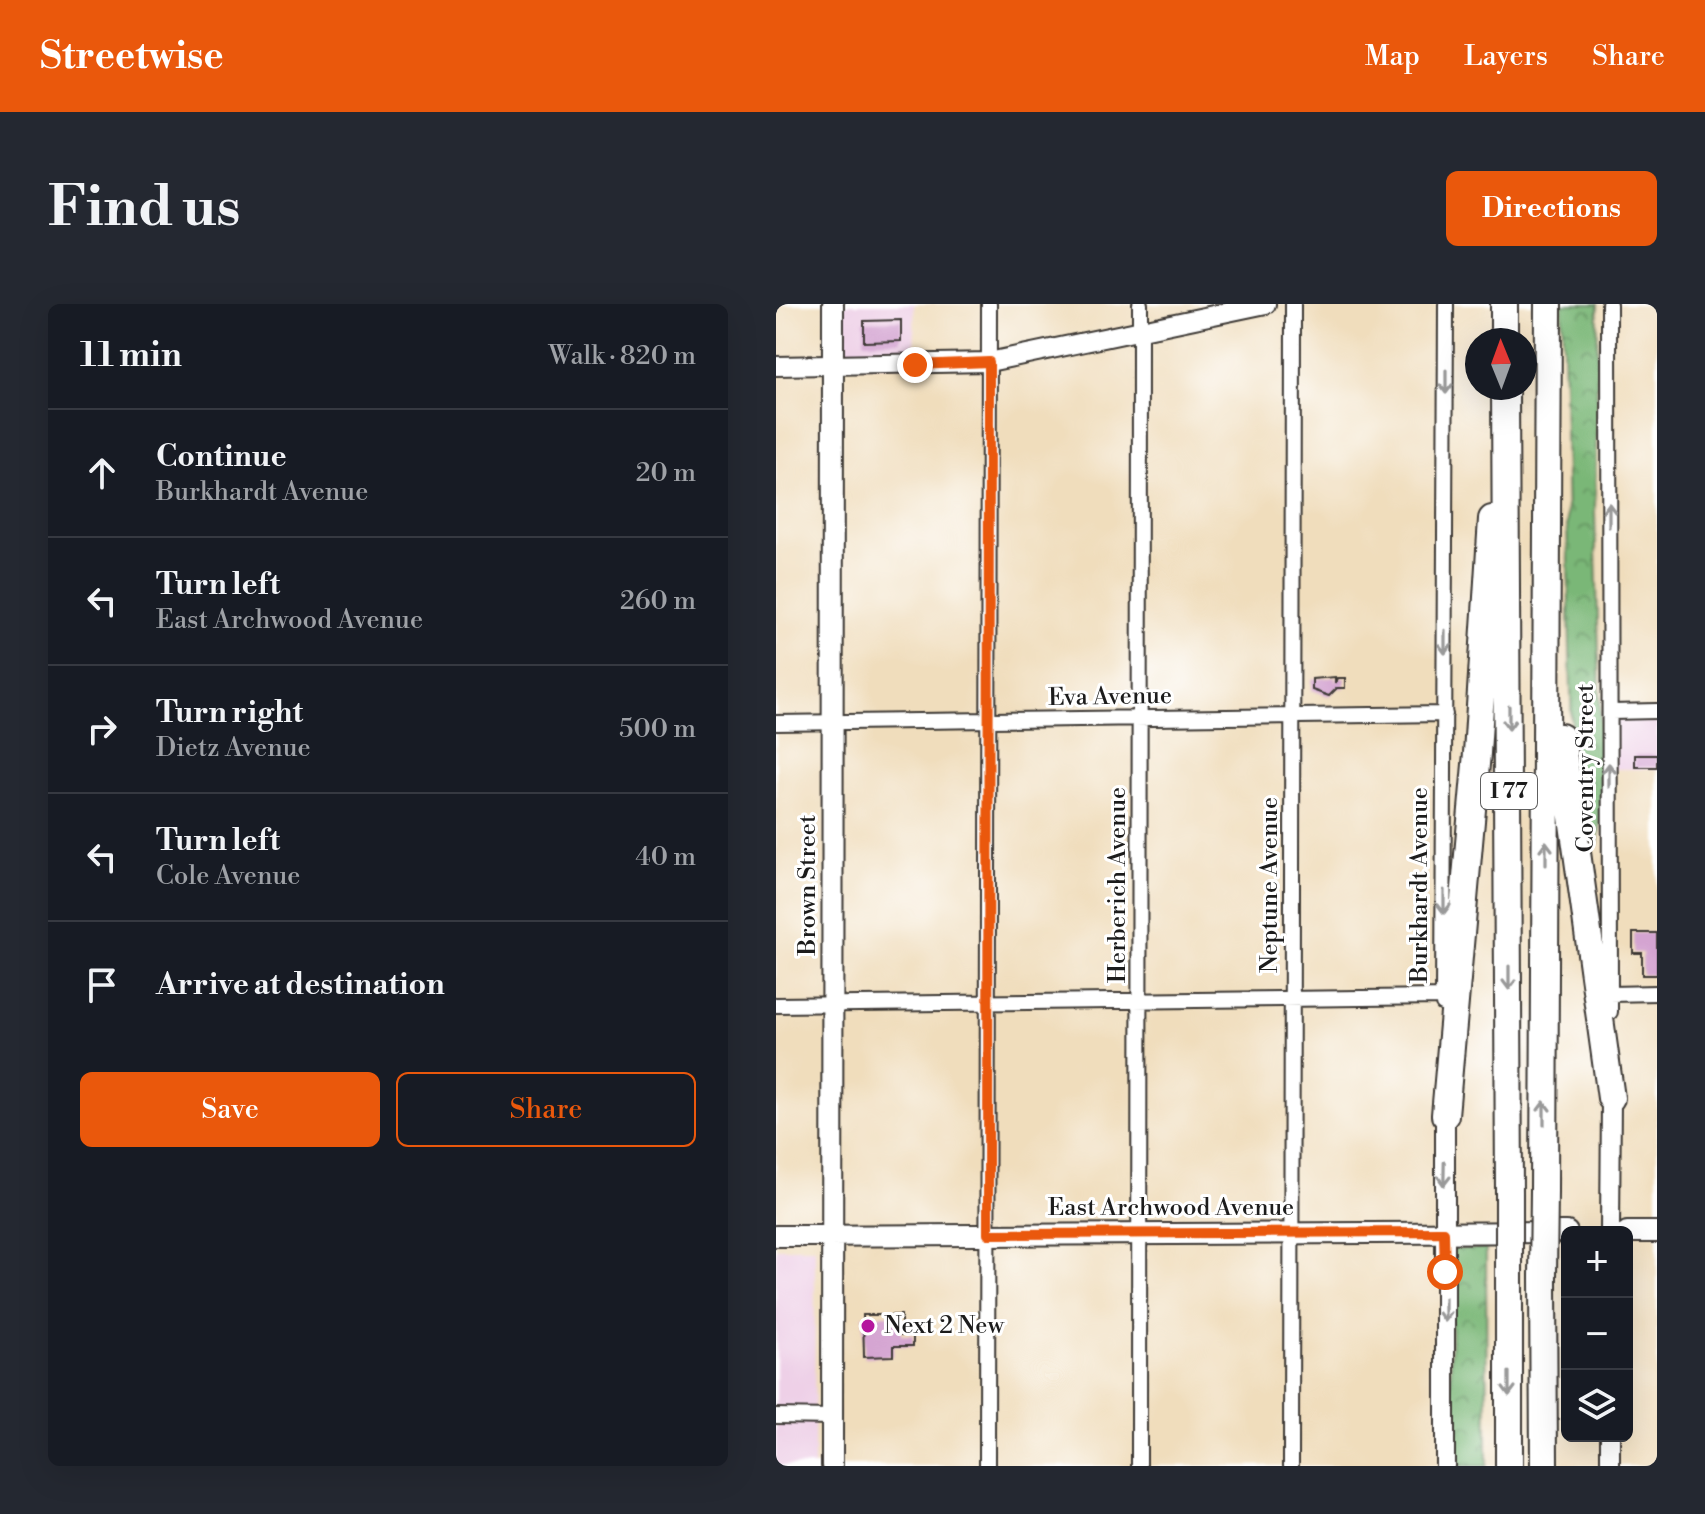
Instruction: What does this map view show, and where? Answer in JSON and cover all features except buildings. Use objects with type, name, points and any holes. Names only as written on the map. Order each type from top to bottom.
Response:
[{"type":"highway","points":[[1504,304],[1504,328]]},
{"type":"highway","name":"I 77","points":[[1544,1466],[1548,304]]},
{"type":"highway","points":[[1445,1115],[1477,753],[1502,400]]},
{"type":"highway","name":"I 77","points":[[1503,400],[1509,1466]]},
{"type":"highway","points":[[1548,486],[1564,774],[1611,1098]]},
{"type":"main road","name":"Brown Street","points":[[832,1466],[833,304]]},
{"type":"main road","name":"East Archwood Avenue","points":[[776,1236],[1561,1232]]},
{"type":"main road","points":[[1633,1232],[1657,1232]]},
{"type":"street","points":[[987,1466],[989,304]]},
{"type":"street","name":"Herberich Avenue","points":[[1139,1466],[1140,304]]},
{"type":"street","points":[[776,366],[989,362],[1266,304]]},
{"type":"street","name":"Neptune Avenue","points":[[1291,1466],[1293,304]]},
{"type":"street","name":"Burkhardt Avenue","points":[[1445,1466],[1443,997],[1446,304]]},
{"type":"street","name":"Coventry Street","points":[[1609,304],[1610,1226]]},
{"type":"street","points":[[1611,712],[1657,711]]},
{"type":"street","name":"Eva Avenue","points":[[776,723],[1445,714]]},
{"type":"street","points":[[1610,994],[1657,993]]},
{"type":"street","points":[[776,1005],[1443,997]]},
{"type":"street","points":[[776,1416],[832,1417]]},
{"type":"street","points":[[1610,1442],[1610,1466]]},
{"type":"shaded area","points":[[833,304],[914,304],[915,365],[834,366]]},
{"type":"shaded area","points":[[1657,711],[1657,769],[1609,769],[1611,712]]},
{"type":"shaded area","points":[[776,1248],[815,1248],[814,1466],[776,1466]]},
{"type":"green space","points":[[1562,304],[1598,304],[1595,512],[1603,803],[1598,844],[1590,842],[1572,736]]},
{"type":"green space","points":[[1452,1249],[1486,1249],[1487,1466],[1450,1466]]},
{"type":"place","name":"Next 2 New","points":[[868,1326]]},
{"type":"route","points":[[915,365],[989,362],[988,1234],[1444,1232],[1445,1272]]}]
